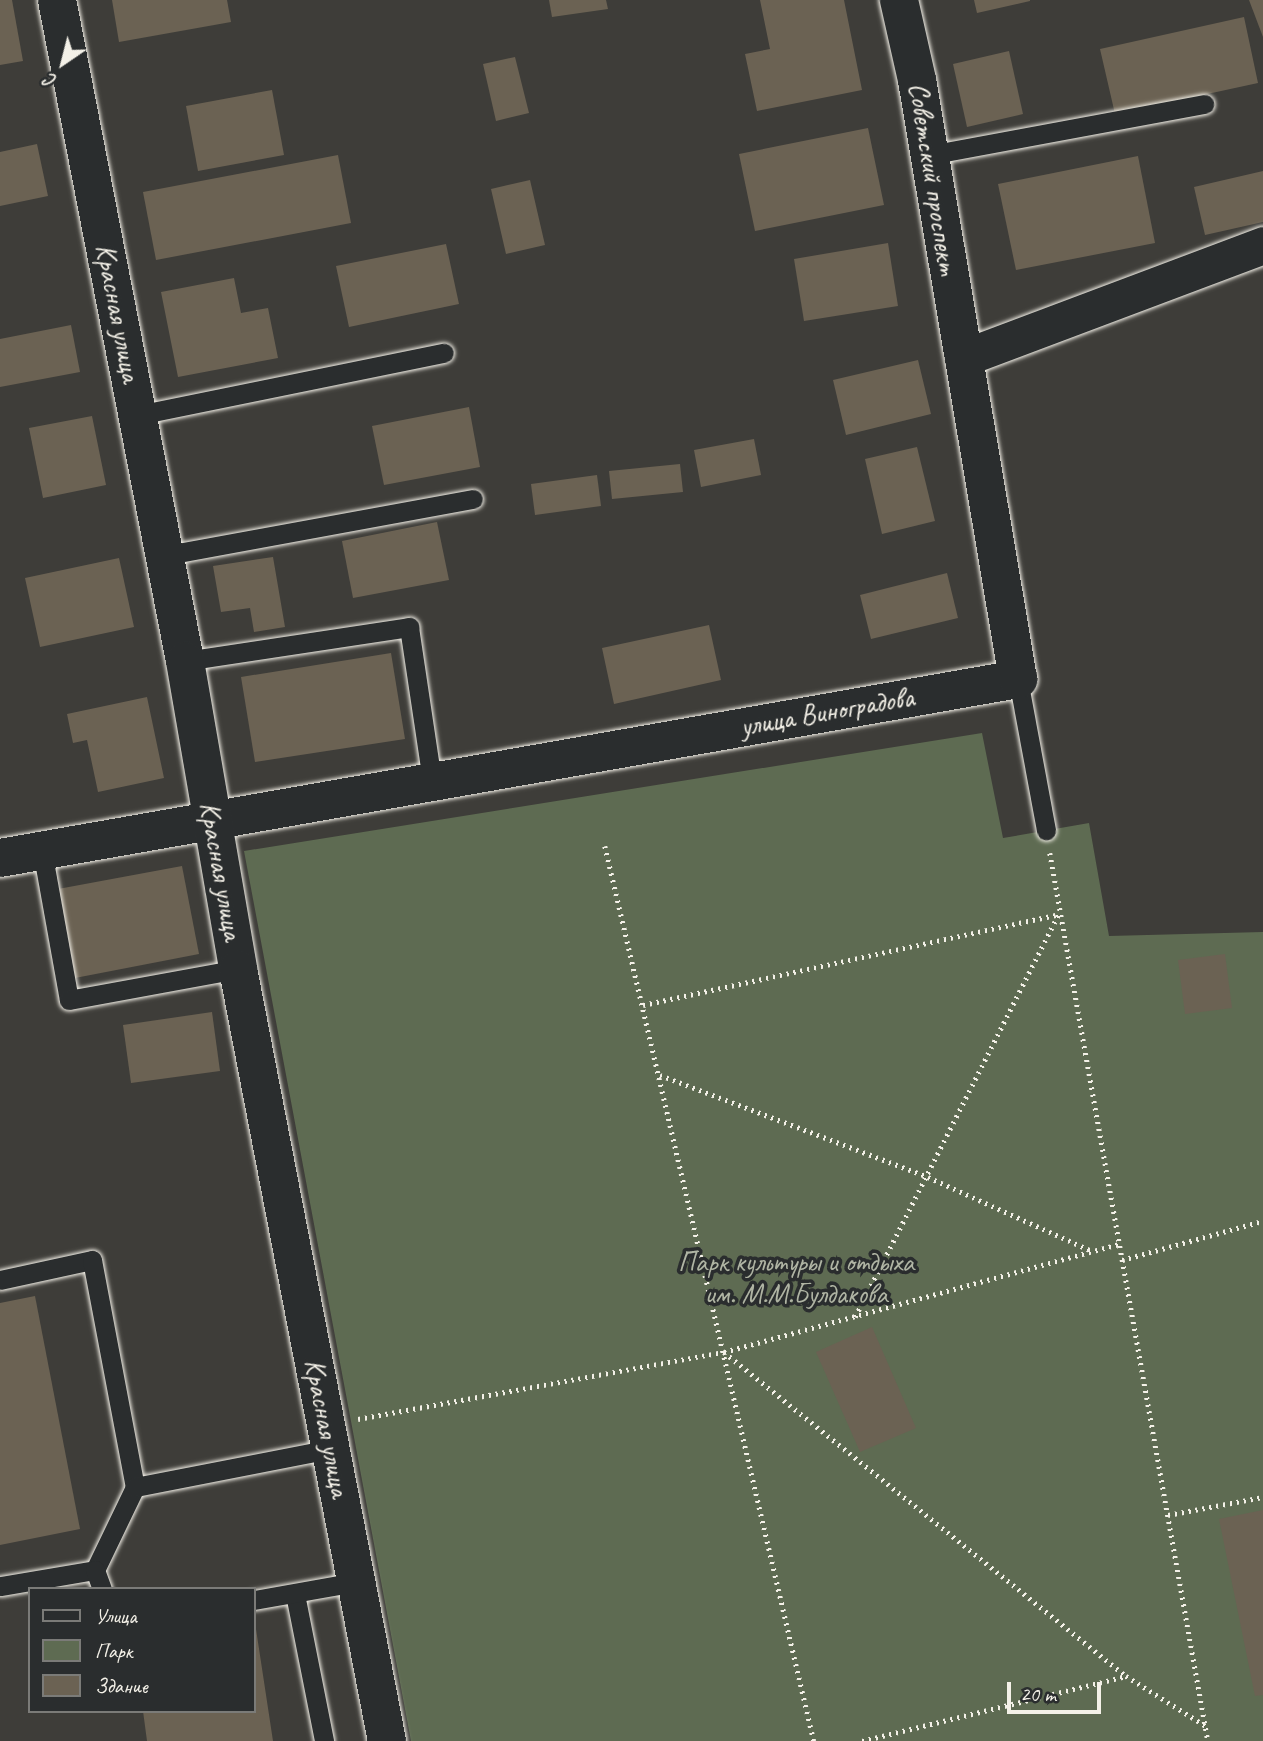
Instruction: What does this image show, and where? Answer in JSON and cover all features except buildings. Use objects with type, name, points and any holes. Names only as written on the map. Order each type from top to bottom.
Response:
[{"type":"main road","name":"Красная улица","points":[[57,0],[138,415],[162,556],[185,662],[239,969],[387,1741]]},
{"type":"main road","name":"Советский проспект","points":[[899,0],[917,80],[963,358]]},
{"type":"main road","points":[[963,358],[1018,679]]},
{"type":"main road","name":"улица Виноградова","points":[[0,858],[212,818],[1018,679]]},
{"type":"street","points":[[963,358],[1263,245]]},
{"type":"lane","points":[[929,155],[1204,104]]},
{"type":"lane","points":[[138,415],[444,353]]},
{"type":"lane","points":[[162,556],[472,499]]},
{"type":"lane","points":[[185,662],[408,627],[432,780]]},
{"type":"lane","points":[[1018,679],[1046,830]]},
{"type":"lane","points":[[42,850],[69,1000],[239,969]]},
{"type":"lane","points":[[0,1280],[92,1260],[135,1487],[95,1570],[101,1587]]},
{"type":"lane","points":[[135,1487],[329,1437]]},
{"type":"lane","points":[[0,1586],[95,1570]]},
{"type":"lane","points":[[256,1600],[356,1582]]},
{"type":"lane","points":[[295,1594],[324,1741]]},
{"type":"path","points":[[1046,830],[1208,1741]]},
{"type":"path","points":[[605,846],[814,1741]]},
{"type":"path","points":[[643,1005],[1060,914]]},
{"type":"path","points":[[855,1317],[1060,914]]},
{"type":"path","points":[[659,1074],[928,1177],[1093,1252]]},
{"type":"path","points":[[1122,1260],[1263,1220]]},
{"type":"path","points":[[329,1437],[724,1352],[1120,1244]]},
{"type":"path","points":[[724,1352],[1126,1676],[1207,1726]]},
{"type":"path","points":[[1168,1515],[1263,1497]]},
{"type":"path","points":[[862,1741],[1126,1676]]},
{"type":"green space","name":"Парк культуры и отдыха им. М.М.Булдакова","points":[[982,733],[1003,838],[1089,823],[1109,936],[1263,932],[1263,1741],[411,1741],[244,851]]}]
